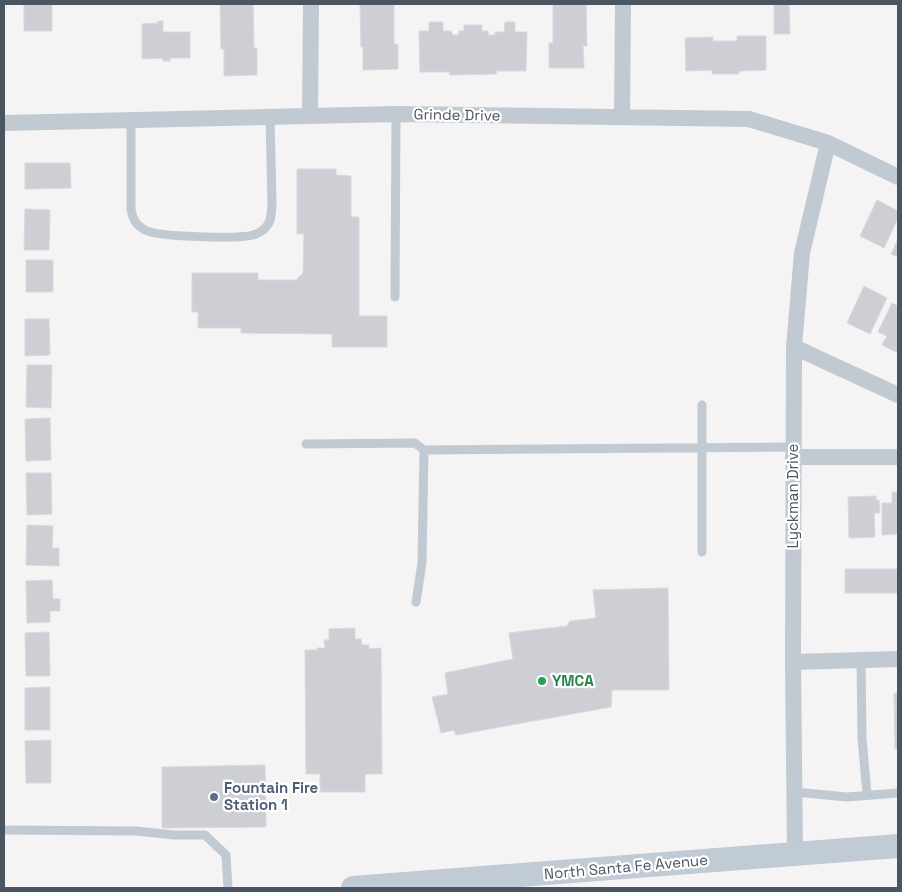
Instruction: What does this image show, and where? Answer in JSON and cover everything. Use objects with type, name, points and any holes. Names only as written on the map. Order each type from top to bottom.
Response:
[{"type":"main road","name":"North Santa Fe Avenue","points":[[353,888],[898,846]]},
{"type":"street","points":[[310,115],[311,4]]},
{"type":"street","points":[[622,117],[624,4]]},
{"type":"street","name":"Grinde Drive","points":[[4,123],[396,114],[750,119],[828,143],[898,176]]},
{"type":"street","name":"Lyckman Drive","points":[[796,854],[793,662],[794,347],[802,253],[828,143]]},
{"type":"street","points":[[794,347],[898,395]]},
{"type":"street","points":[[793,452],[898,457]]},
{"type":"street","points":[[793,662],[898,659]]},
{"type":"lane","points":[[395,297],[396,114]]},
{"type":"lane","points":[[131,120],[131,209],[133,219],[147,231],[161,234],[229,237],[254,235],[266,228],[271,219],[270,116]]},
{"type":"lane","points":[[702,405],[702,552]]},
{"type":"lane","points":[[306,444],[415,443],[424,450],[702,448],[793,452]]},
{"type":"lane","points":[[416,602],[422,563],[424,450]]},
{"type":"lane","points":[[861,660],[862,738],[868,795]]},
{"type":"lane","points":[[795,792],[847,797],[898,792]]},
{"type":"lane","points":[[4,830],[136,831],[174,835],[206,835],[226,855],[228,888]]},
{"type":"building","points":[[24,4],[52,4],[52,31],[24,31]]},
{"type":"building","points":[[220,4],[253,4],[254,48],[257,48],[257,75],[224,76]]},
{"type":"building","points":[[360,4],[394,4],[394,44],[398,44],[398,69],[363,70]]},
{"type":"building","points":[[553,4],[586,4],[587,46],[583,46],[584,68],[549,68],[549,43],[553,43]]},
{"type":"building","points":[[774,4],[789,4],[790,34],[774,34]]},
{"type":"building","points":[[158,21],[163,21],[163,32],[190,32],[190,58],[170,58],[170,61],[163,61],[163,58],[142,59],[142,24],[158,23]]},
{"type":"building","points":[[429,22],[443,22],[443,31],[451,31],[453,35],[459,35],[459,31],[464,31],[464,25],[482,25],[482,31],[488,31],[488,35],[495,35],[495,32],[504,32],[505,22],[515,22],[515,32],[527,32],[526,71],[497,71],[496,74],[450,75],[450,72],[420,72],[419,31],[429,31]]},
{"type":"building","points":[[737,36],[766,36],[766,70],[739,71],[739,74],[712,74],[712,70],[686,71],[685,38],[713,37],[713,41],[737,41]]},
{"type":"building","points":[[25,163],[70,163],[71,188],[25,189]]},
{"type":"building","points":[[297,169],[336,169],[336,175],[351,176],[351,217],[359,217],[359,316],[387,316],[387,347],[332,347],[332,334],[241,333],[241,328],[198,328],[198,312],[192,312],[192,273],[258,273],[258,280],[296,280],[303,273],[304,234],[297,234]]},
{"type":"building","points":[[877,200],[898,211],[898,218],[884,248],[860,236]]},
{"type":"building","points":[[25,209],[50,210],[49,250],[24,250]]},
{"type":"building","points":[[898,239],[898,257],[891,254]]},
{"type":"building","points":[[26,260],[53,260],[53,292],[26,292]]},
{"type":"building","points":[[864,286],[887,298],[870,334],[847,323]]},
{"type":"building","points":[[892,303],[898,306],[898,353],[882,345],[887,336],[878,332]]},
{"type":"building","points":[[25,319],[49,319],[50,355],[25,356]]},
{"type":"building","points":[[27,365],[52,365],[51,408],[26,407]]},
{"type":"building","points":[[50,418],[51,460],[26,461],[25,419]]},
{"type":"building","points":[[26,473],[51,473],[52,514],[27,515]]},
{"type":"building","points":[[892,492],[898,492],[898,534],[882,535],[882,503],[892,503]]},
{"type":"building","points":[[876,496],[876,500],[879,500],[880,513],[874,513],[875,537],[849,538],[848,497]]},
{"type":"building","points":[[27,525],[53,526],[52,548],[59,548],[59,566],[26,565]]},
{"type":"building","points":[[845,569],[898,569],[898,593],[845,593]]},
{"type":"building","points":[[52,580],[53,599],[60,599],[60,611],[50,611],[50,622],[27,623],[26,581]]},
{"type":"building","points":[[668,588],[669,690],[612,690],[611,707],[456,735],[454,730],[441,733],[432,697],[448,694],[445,673],[513,659],[509,633],[567,626],[570,621],[596,618],[593,590]]},
{"type":"building","points":[[355,628],[355,639],[361,639],[362,645],[369,645],[369,649],[381,648],[382,774],[365,774],[365,792],[320,792],[320,774],[306,774],[305,650],[325,648],[324,640],[329,640],[329,629]]},
{"type":"building","points":[[49,632],[50,676],[26,676],[25,633]]},
{"type":"building","points":[[50,687],[50,730],[25,730],[25,688]]},
{"type":"building","points":[[894,693],[898,693],[898,749],[895,749]]},
{"type":"building","points":[[51,740],[51,783],[26,783],[25,741]]},
{"type":"building","name":"Fountain Fire Station 1","points":[[265,765],[266,827],[162,828],[162,767]]},
{"type":"place","name":"YMCA","points":[[542,681]]},
{"type":"place","name":"Fountain Fire Station 1","points":[[214,797]]}]
